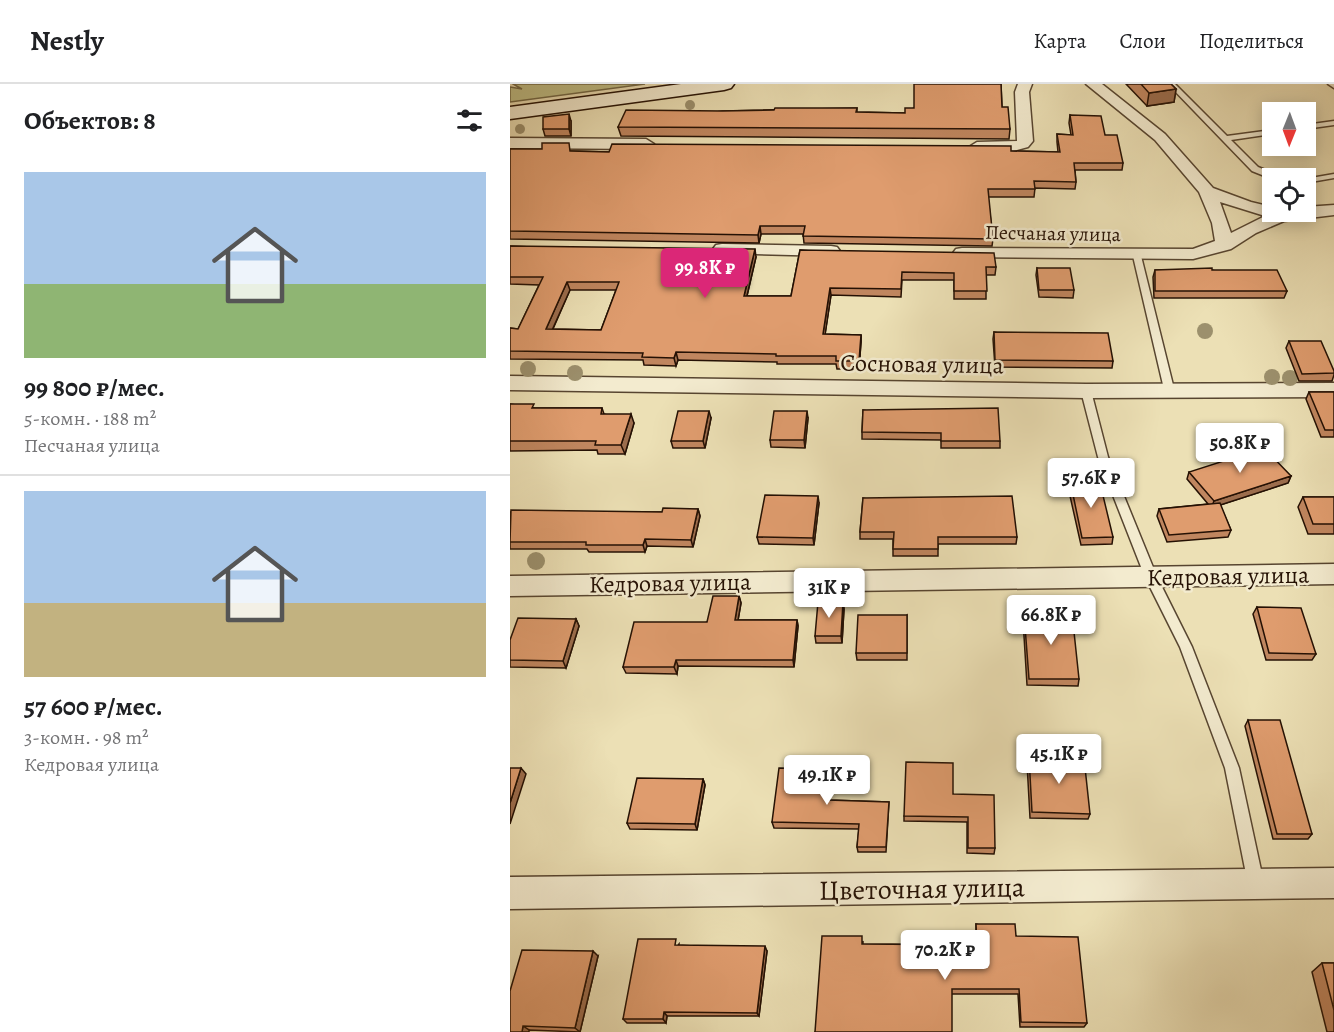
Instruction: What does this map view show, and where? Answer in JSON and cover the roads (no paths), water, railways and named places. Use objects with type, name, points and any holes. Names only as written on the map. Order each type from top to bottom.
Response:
[{"type":"main road","points":[[510,113],[724,84]]},
{"type":"street","points":[[961,147],[1009,147],[1023,144],[1025,141],[1022,92],[1025,84]]},
{"type":"street","points":[[1093,84],[1160,137],[1207,191],[1220,223],[1225,245]]},
{"type":"street","points":[[510,143],[664,144]]},
{"type":"street","points":[[1207,191],[1262,211]]},
{"type":"street","name":"Песчаная улица","points":[[1316,211],[1334,210]]},
{"type":"street","name":"Песчаная улица","points":[[948,253],[1137,256],[1193,254],[1214,250],[1247,231],[1268,222]]},
{"type":"street","points":[[699,249],[853,251]]},
{"type":"street","name":"Сосновая улица","points":[[510,383],[1086,392],[1169,389],[1334,390]]},
{"type":"street","name":"Кедровая улица","points":[[510,586],[1334,574]]},
{"type":"street","name":"Цветочная улица","points":[[510,893],[1334,883]]},
{"type":"lane","points":[[1171,84],[1255,169],[1262,172]]},
{"type":"lane","points":[[1316,125],[1334,123]]},
{"type":"lane","points":[[1225,139],[1262,133]]},
{"type":"lane","points":[[1316,179],[1334,176]]},
{"type":"lane","points":[[1137,256],[1169,389]]},
{"type":"lane","points":[[1086,392],[1103,457],[1151,577],[1186,647],[1232,768],[1256,884]]}]
